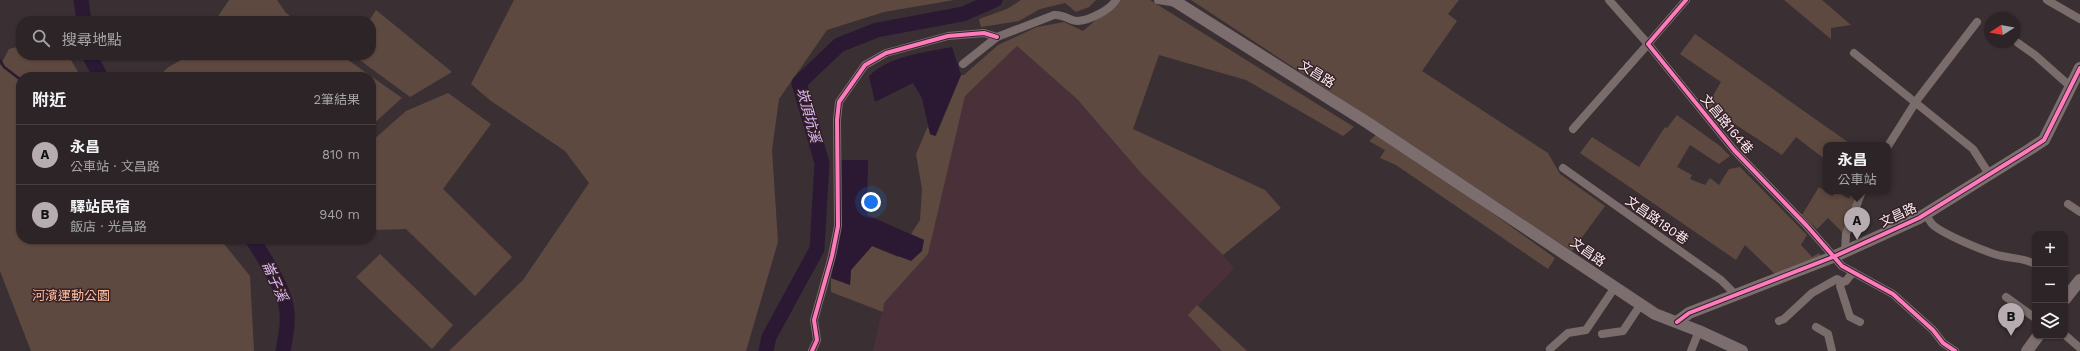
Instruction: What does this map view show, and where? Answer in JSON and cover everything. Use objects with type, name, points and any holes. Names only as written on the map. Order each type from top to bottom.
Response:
[{"type":"main road","name":"文昌路","points":[[1175,2],[1368,123],[1655,314],[1677,322],[1689,313],[1833,257],[1925,214],[2044,140],[2075,90],[2080,68]]},
{"type":"main road","points":[[2068,292],[2080,280]]},
{"type":"main road","points":[[1677,322],[1742,351]]},
{"type":"main road","points":[[2027,351],[2036,339]]},
{"type":"street","points":[[963,64],[997,36],[1062,14],[1076,21],[1091,18],[1116,0]]},
{"type":"street","points":[[1158,0],[1175,2]]},
{"type":"street","name":"文昌路164巷","points":[[1609,0],[1648,44],[1734,150],[1808,226],[1833,257],[1853,272],[1893,294],[1933,330],[1943,343],[1955,351]]},
{"type":"street","points":[[1573,129],[1686,0]]},
{"type":"street","points":[[2047,0],[2080,19]]},
{"type":"street","points":[[1891,142],[1915,103],[1977,22]]},
{"type":"street","points":[[812,351],[817,340],[814,320],[832,256],[838,226],[837,120],[839,102],[865,65],[886,53],[948,36],[984,33],[997,36]]},
{"type":"street","points":[[2020,44],[2035,55],[2075,90]]},
{"type":"street","points":[[1854,53],[1973,149],[1989,174]]},
{"type":"street","name":"文昌路180巷","points":[[1563,168],[1721,280],[1736,295]]},
{"type":"street","points":[[1845,251],[1846,234],[1861,194]]},
{"type":"street","points":[[2068,204],[2080,212]]},
{"type":"street","points":[[1925,214],[1933,224],[1976,247],[2004,257],[2022,258],[2032,263]]},
{"type":"street","points":[[1853,272],[1846,281],[1842,282],[1840,286],[1850,317],[1860,322]]},
{"type":"street","points":[[1779,321],[1784,320],[1812,293],[1837,279],[1842,282]]},
{"type":"street","points":[[1550,349],[1568,333],[1586,330],[1615,287]]},
{"type":"street","points":[[2006,297],[2032,316]]},
{"type":"street","points":[[1602,334],[1623,331],[1641,304]]},
{"type":"street","points":[[1816,327],[1828,334],[1832,351]]},
{"type":"street","points":[[1691,351],[1699,331]]},
{"type":"street","points":[[2068,338],[2080,348]]},
{"type":"shaded area","points":[[1017,46],[1077,99],[1141,173],[1223,255],[1234,269],[1198,305],[1247,351],[873,351],[884,303],[928,254],[965,96]]},
{"type":"shaded area","points":[[952,47],[961,75],[935,136],[930,134],[922,98],[913,83],[875,102],[869,76],[878,69],[897,59]]},
{"type":"shaded area","points":[[841,160],[868,160],[867,215],[924,240],[922,251],[911,261],[872,246],[851,270],[850,285],[831,278],[839,239]]},
{"type":"green space","points":[[229,0],[277,0],[286,13],[290,16],[218,16]]},
{"type":"green space","points":[[514,0],[954,0],[884,12],[827,30],[779,99],[772,150],[778,242],[746,351],[449,351],[523,280],[589,183],[565,151],[491,101],[471,84]]},
{"type":"green space","points":[[1021,0],[1096,0],[1089,7],[1076,12],[1065,3],[1040,9],[1019,21],[981,27],[979,19],[1007,9]]},
{"type":"green space","points":[[1119,0],[1150,0],[1354,127],[1343,136],[1246,80],[1159,55],[1133,129],[1265,190],[1281,208],[1223,255],[1141,173],[1077,99],[1017,46],[965,96],[928,254],[884,303],[883,312],[831,292],[831,278],[850,285],[851,270],[872,246],[898,257],[924,240],[911,234],[920,220],[922,189],[916,154],[928,126],[930,134],[936,136],[961,75],[964,75],[998,45],[1037,27],[1064,22],[1083,31]]},
{"type":"green space","points":[[1191,0],[1459,0],[1448,14],[1457,21],[1422,71],[1548,153],[1560,174],[1605,206],[1572,251]]},
{"type":"green space","points":[[1784,0],[1822,0],[1851,25],[1831,28],[1831,39]]},
{"type":"green space","points":[[376,10],[452,72],[410,97],[360,60],[376,60],[376,16],[372,16]]},
{"type":"green space","points":[[1695,34],[1848,142],[1823,142],[1823,158],[1796,137],[1782,155],[1721,115],[1718,121],[1707,106],[1721,82],[1680,54]]},
{"type":"green space","name":"河濱運動公園","points":[[16,47],[16,60],[71,60],[78,72],[16,72],[16,244],[224,244],[250,276],[254,351],[31,351],[0,271],[0,66],[9,49]]},
{"type":"green space","points":[[348,60],[365,72],[163,72],[179,61]]},
{"type":"green space","points":[[376,80],[402,98],[376,121]]},
{"type":"green space","points":[[448,93],[491,124],[443,189],[512,257],[475,296],[406,229],[376,230],[376,138],[406,111]]},
{"type":"green space","points":[[1677,115],[1720,146],[1730,156],[1719,164],[1690,145],[1677,167],[1692,175],[1690,179],[1705,185],[1710,178],[1719,185],[1729,169],[1740,167],[1807,235],[1801,245],[1812,257],[1819,253],[1821,256],[1775,274],[1745,245],[1736,260],[1580,153],[1592,137],[1639,167],[1665,127],[1667,128]]},
{"type":"green space","points":[[1379,132],[1555,258],[1548,269],[1396,165],[1380,158],[1385,150],[1369,141]]},
{"type":"green space","points":[[1819,187],[1823,190],[1823,194],[1829,194],[1832,196],[1834,194],[1840,194],[1849,199],[1851,194],[1857,194],[1844,234],[1828,218],[1817,229],[1802,215]]},
{"type":"green space","points":[[380,254],[453,325],[432,349],[356,277]]},
{"type":"green space","points":[[1197,305],[1247,351],[1222,351],[1188,315]]},
{"type":"waterway","name":"崙子溪","points":[[81,0],[83,16]]},
{"type":"waterway","name":"崁頂坑溪","points":[[766,351],[769,337],[817,249],[822,163],[799,83],[839,45],[877,30],[963,14],[995,0]]},
{"type":"waterway","points":[[0,60],[4,67],[16,76]]},
{"type":"waterway","name":"崙子溪","points":[[92,60],[98,72]]},
{"type":"waterway","name":"崙子溪","points":[[255,244],[267,262],[284,297],[287,311],[287,322],[283,351]]},
{"type":"cycle path","points":[[1686,0],[1648,44],[1734,150],[1807,226],[1842,266],[1893,294],[1933,330],[1943,343],[1955,351]]},
{"type":"cycle path","points":[[812,351],[817,340],[814,320],[832,256],[838,226],[837,120],[839,102],[865,65],[886,53],[948,36],[984,33],[997,37]]},
{"type":"cycle path","points":[[1677,322],[1689,313],[1833,257],[1919,218],[2027,151],[2044,140],[2080,68]]},
{"type":"place","name":"永昌","points":[[1857,240]]},
{"type":"place","name":"驛站民宿","points":[[2011,336]]}]
